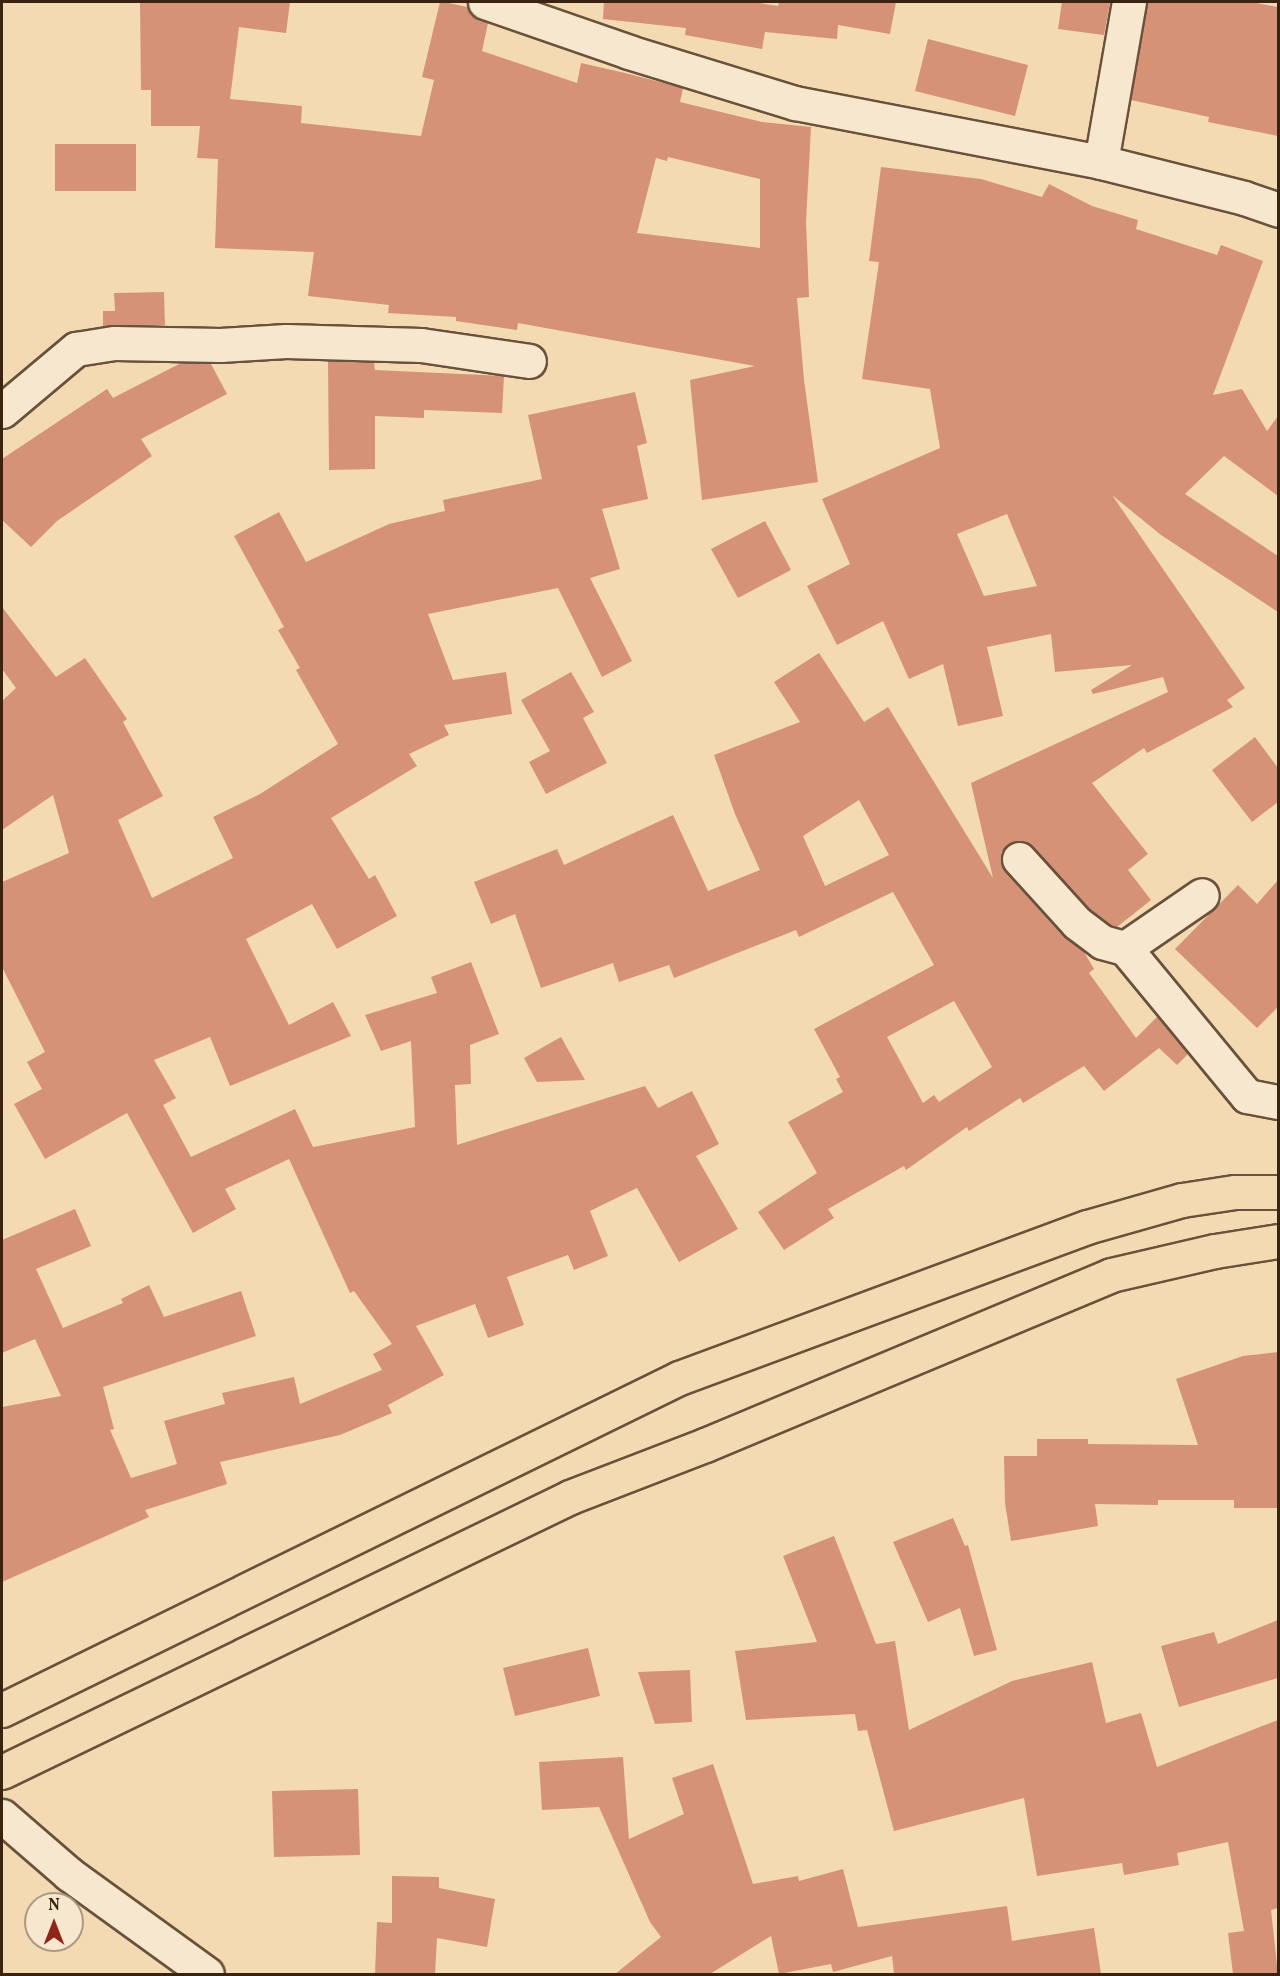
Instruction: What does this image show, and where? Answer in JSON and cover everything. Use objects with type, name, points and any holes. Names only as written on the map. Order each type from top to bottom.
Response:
[{"type":"main road","points":[[2,1710],[679,1378],[1087,1227],[1182,1200],[1235,1192],[1278,1192]]},
{"type":"main road","points":[[2,1772],[570,1497],[705,1445],[1111,1275],[1215,1251],[1278,1241]]},
{"type":"street","points":[[485,2],[629,52],[795,103],[1101,162],[1244,198],[1278,210]]},
{"type":"street","points":[[1101,162],[1129,2]]},
{"type":"street","points":[[2,411],[76,348],[114,343],[220,345],[286,341],[421,345],[529,361]]},
{"type":"street","points":[[1019,859],[1077,923],[1102,942],[1125,948],[1247,1096],[1278,1102]]},
{"type":"street","points":[[1125,948],[1202,895]]},
{"type":"street","points":[[2,1816],[69,1874],[207,1974]]},
{"type":"building","points":[[140,2],[290,2],[286,33],[239,27],[230,99],[302,106],[301,123],[421,136],[434,80],[422,77],[440,2],[444,2],[467,7],[471,15],[488,23],[482,51],[577,83],[581,63],[625,73],[683,88],[680,102],[762,122],[811,127],[806,222],[809,297],[797,298],[804,380],[818,482],[702,500],[690,380],[755,366],[518,323],[517,330],[456,321],[456,317],[388,313],[389,305],[308,296],[314,252],[215,248],[218,159],[197,158],[200,126],[151,126],[151,90],[141,90]],"holes":[[[668,157],[760,179],[760,248],[637,233],[656,158],[667,161]]]},
{"type":"building","points":[[604,2],[753,2],[778,6],[779,2],[896,2],[890,34],[838,25],[837,39],[765,32],[762,49],[685,35],[686,28],[603,19]]},
{"type":"building","points":[[1062,2],[1110,2],[1104,35],[1058,29]]},
{"type":"building","points":[[1147,2],[1251,2],[1278,7],[1278,136],[1208,122],[1209,117],[1131,100]]},
{"type":"building","points":[[928,39],[1028,65],[1015,116],[915,91]]},
{"type":"building","points":[[55,144],[136,144],[136,191],[55,191]]},
{"type":"building","points":[[881,167],[981,179],[1042,197],[1049,184],[1092,206],[1138,220],[1136,229],[1217,255],[1221,245],[1263,261],[1213,395],[1242,389],[1267,431],[1278,416],[1278,496],[1224,456],[1185,494],[1278,556],[1278,612],[1161,535],[1112,495],[1245,688],[1227,700],[1233,707],[1147,753],[1144,748],[1092,783],[1148,854],[1128,870],[1151,900],[1117,927],[1110,925],[1090,909],[1025,841],[1016,841],[1007,845],[1001,853],[1001,862],[1005,872],[1063,936],[1084,952],[1094,969],[1089,973],[1136,1038],[1157,1017],[1188,1054],[1177,1065],[1159,1048],[1104,1091],[1084,1066],[1023,1103],[1020,1098],[969,1131],[967,1127],[906,1170],[904,1166],[828,1209],[834,1218],[784,1250],[758,1212],[817,1173],[788,1122],[843,1092],[836,1079],[840,1077],[814,1029],[934,965],[893,892],[799,937],[796,930],[674,978],[669,965],[619,982],[613,963],[541,988],[515,914],[491,924],[474,882],[557,849],[564,865],[673,815],[708,891],[760,870],[735,814],[714,755],[800,722],[774,682],[819,653],[864,722],[888,707],[993,878],[971,783],[1168,692],[1163,677],[1093,694],[1091,690],[1132,665],[1055,672],[1051,634],[987,647],[1003,716],[958,726],[943,664],[909,679],[883,621],[837,645],[807,586],[850,564],[822,499],[940,448],[930,389],[862,379],[879,262],[869,261]],"holes":[[[1007,514],[1037,586],[984,596],[957,534]],[[859,800],[889,855],[825,886],[803,836]],[[954,1001],[992,1067],[939,1102],[934,1095],[923,1103],[887,1037]]]},
{"type":"building","points":[[164,292],[165,325],[103,326],[103,311],[115,311],[114,293]]},
{"type":"building","points":[[328,361],[374,362],[375,370],[504,376],[502,413],[424,410],[424,418],[375,416],[375,469],[329,470]]},
{"type":"building","points":[[181,363],[211,364],[227,394],[141,439],[152,456],[57,521],[31,547],[2,520],[2,459],[107,389],[113,398]]},
{"type":"building","points":[[635,392],[647,443],[637,446],[648,499],[602,509],[620,569],[590,578],[632,661],[602,677],[558,588],[428,614],[453,680],[506,672],[512,714],[444,725],[449,735],[409,754],[417,766],[331,818],[369,879],[375,875],[397,916],[337,949],[312,904],[246,939],[289,1025],[333,1002],[351,1036],[230,1086],[210,1037],[154,1060],[176,1098],[163,1105],[191,1157],[295,1109],[313,1147],[415,1127],[411,1041],[381,1051],[365,1015],[437,993],[431,977],[471,962],[499,1034],[470,1045],[471,1084],[455,1085],[457,1145],[645,1086],[658,1108],[692,1091],[719,1144],[696,1156],[738,1229],[679,1262],[637,1188],[590,1211],[608,1256],[574,1270],[568,1255],[507,1277],[524,1325],[488,1338],[475,1304],[416,1326],[444,1375],[388,1405],[392,1413],[340,1435],[220,1462],[227,1484],[145,1510],[149,1517],[2,1582],[2,1407],[61,1396],[35,1339],[2,1353],[2,1240],[75,1209],[91,1246],[36,1269],[63,1328],[123,1303],[121,1299],[149,1285],[164,1317],[241,1291],[256,1336],[103,1387],[114,1429],[110,1430],[131,1478],[177,1464],[164,1421],[225,1404],[222,1393],[294,1377],[300,1404],[382,1370],[373,1354],[392,1344],[354,1291],[350,1293],[289,1159],[225,1189],[236,1209],[193,1233],[127,1113],[45,1159],[14,1104],[42,1089],[27,1062],[45,1052],[2,967],[2,882],[69,853],[53,795],[2,830],[2,701],[16,688],[2,669],[2,607],[56,677],[85,658],[127,719],[123,722],[163,796],[118,820],[152,898],[233,858],[213,817],[260,794],[338,744],[296,670],[300,668],[278,630],[284,627],[234,536],[279,512],[306,562],[389,524],[445,511],[443,500],[542,479],[528,415]]},
{"type":"building","points":[[765,521],[791,570],[738,598],[711,549]]},
{"type":"building","points":[[571,672],[594,712],[583,718],[607,763],[546,794],[529,762],[550,751],[521,700]]},
{"type":"building","points":[[1255,737],[1278,768],[1278,802],[1252,822],[1212,770]]},
{"type":"building","points":[[1278,880],[1278,1007],[1257,1028],[1175,949],[1238,885],[1257,904]]},
{"type":"building","points":[[561,1037],[585,1080],[537,1082],[524,1058]]},
{"type":"building","points":[[1278,1352],[1278,1508],[1234,1508],[1234,1500],[1158,1500],[1158,1505],[1095,1504],[1098,1526],[1011,1541],[1005,1503],[1004,1456],[1037,1456],[1037,1439],[1088,1439],[1088,1444],[1198,1445],[1176,1379],[1243,1356]]},
{"type":"building","points":[[953,1518],[965,1546],[968,1545],[997,1650],[974,1656],[960,1608],[928,1622],[893,1542]]},
{"type":"building","points":[[834,1536],[876,1644],[895,1641],[909,1730],[1012,1681],[1092,1662],[1106,1723],[1141,1713],[1157,1767],[1278,1720],[1278,1908],[1271,1910],[1278,1974],[1233,1974],[1228,1933],[1244,1931],[1228,1842],[1177,1853],[1179,1865],[1124,1875],[1122,1863],[1037,1876],[1024,1798],[894,1831],[867,1730],[858,1731],[855,1714],[746,1720],[735,1651],[817,1642],[783,1556]]},
{"type":"building","points":[[1278,1620],[1278,1678],[1179,1707],[1161,1646],[1214,1632],[1218,1644]]},
{"type":"building","points":[[588,1648],[600,1696],[515,1716],[503,1668]]},
{"type":"building","points":[[690,1670],[692,1722],[655,1724],[638,1672]]},
{"type":"building","points":[[623,1757],[629,1839],[684,1814],[672,1778],[713,1764],[753,1884],[798,1876],[799,1881],[843,1869],[858,1927],[1007,1906],[1012,1941],[1094,1928],[1101,1974],[894,1974],[892,1956],[833,1972],[831,1964],[779,1974],[771,1936],[710,1974],[615,1974],[661,1937],[650,1922],[599,1807],[542,1810],[539,1762]]},
{"type":"building","points":[[358,1789],[360,1855],[274,1857],[272,1791]]},
{"type":"building","points":[[392,1876],[439,1877],[439,1888],[495,1899],[487,1947],[437,1938],[435,1974],[375,1974],[377,1922],[392,1923]]}]
